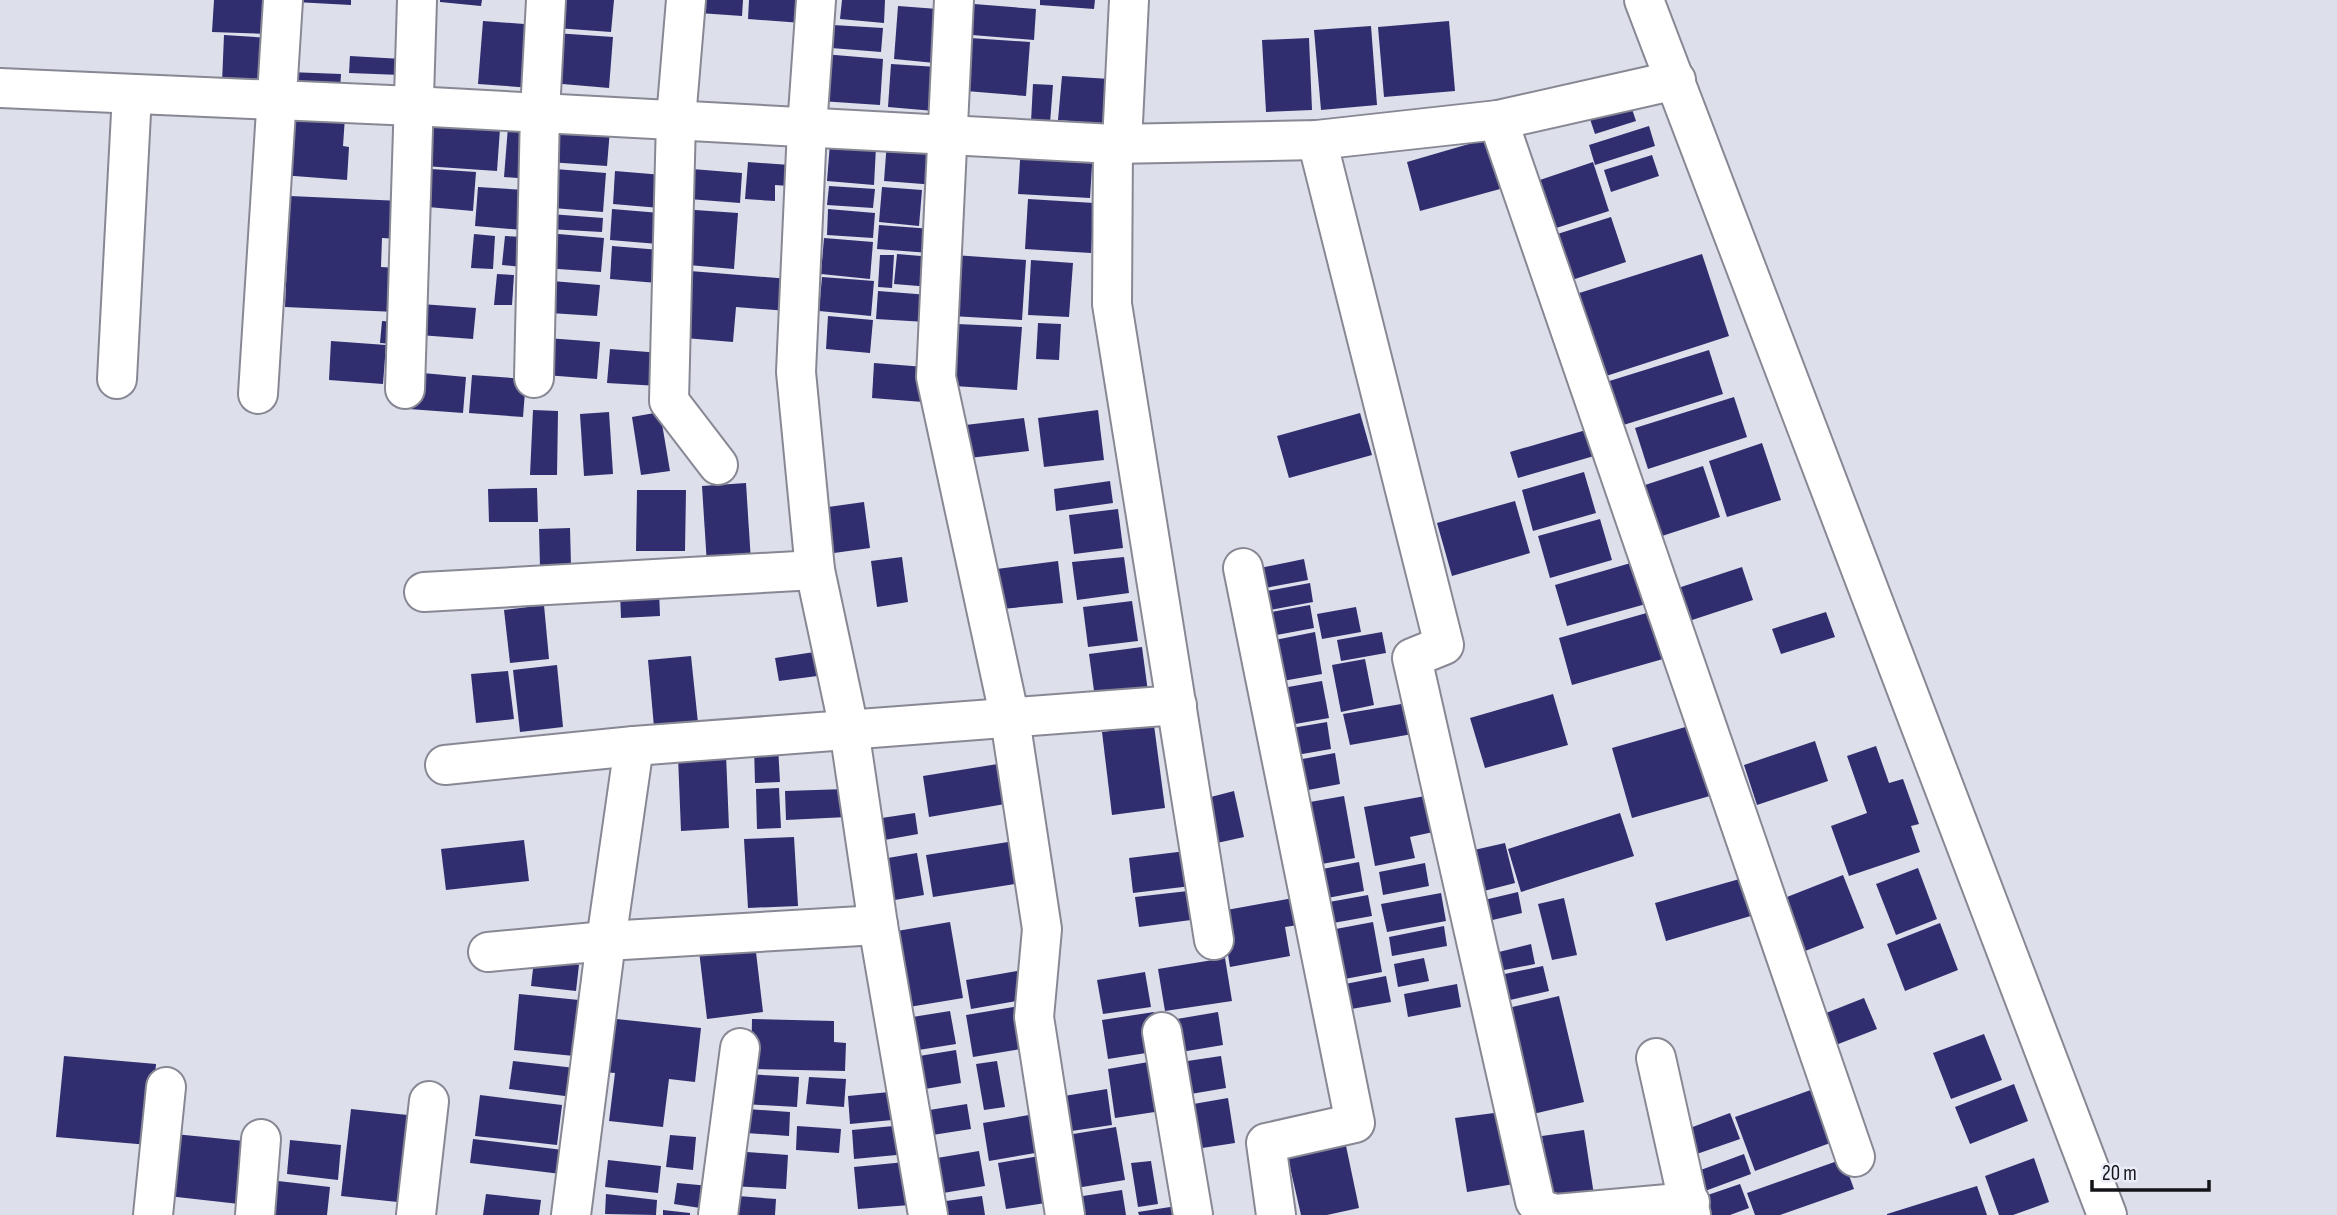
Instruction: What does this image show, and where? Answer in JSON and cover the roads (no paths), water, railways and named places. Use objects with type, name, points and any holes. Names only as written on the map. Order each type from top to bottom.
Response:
[{"type":"street","points":[[258,394],[283,0]]},
{"type":"street","points":[[405,389],[417,0]]},
{"type":"street","points":[[534,378],[540,112],[546,0]]},
{"type":"street","points":[[686,0],[677,119],[669,401],[718,465]]},
{"type":"street","points":[[816,0],[807,128],[796,372],[815,570],[849,729],[878,926],[928,1215]]},
{"type":"street","points":[[954,0],[936,377],[1010,719],[1042,929],[1034,1017],[1066,1215]]},
{"type":"street","points":[[1129,0],[1117,143],[1112,303],[1214,940]]},
{"type":"street","points":[[1644,0],[2107,1215]]},
{"type":"street","points":[[0,88],[540,112],[1117,143],[1317,139],[1498,120],[1676,80]]},
{"type":"street","points":[[117,379],[132,94]]},
{"type":"street","points":[[1498,120],[1855,1157]]},
{"type":"street","points":[[1317,139],[1444,645],[1412,658],[1535,1201],[1542,1210],[1556,1214],[1690,1208],[1656,1058]]},
{"type":"street","points":[[1243,568],[1355,1123],[1266,1143],[1276,1215]]},
{"type":"street","points":[[424,592],[815,570]]},
{"type":"street","points":[[445,765],[634,746],[1177,705]]},
{"type":"street","points":[[571,1215],[634,746]]},
{"type":"street","points":[[488,952],[606,941],[878,926]]},
{"type":"street","points":[[1162,1032],[1193,1215]]},
{"type":"street","points":[[718,1215],[740,1048]]},
{"type":"street","points":[[153,1215],[166,1087]]},
{"type":"street","points":[[416,1215],[429,1101]]},
{"type":"street","points":[[255,1215],[261,1139]]}]
